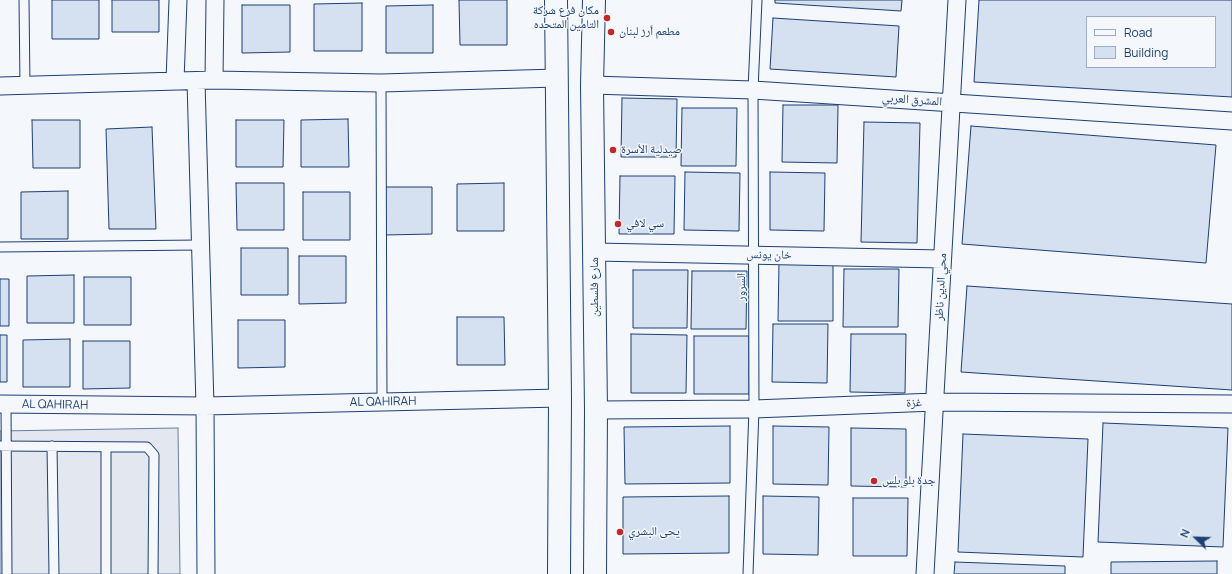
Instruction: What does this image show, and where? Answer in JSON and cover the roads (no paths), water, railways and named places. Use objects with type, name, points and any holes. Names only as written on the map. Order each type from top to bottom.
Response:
[{"type":"main road","points":[[556,0],[560,398],[559,574]]},
{"type":"main road","name":"شارع فلسطين","points":[[594,0],[592,85],[596,410],[595,574]]},
{"type":"street","points":[[175,81],[178,0]]},
{"type":"street","points":[[214,80],[215,0]]},
{"type":"street","name":"محي الدين ناظر","points":[[925,574],[956,0]]},
{"type":"street","points":[[0,86],[214,80],[381,83],[557,78]]},
{"type":"street","points":[[196,81],[205,406],[206,574]]},
{"type":"street","name":"المشرق العربي","points":[[592,85],[753,90],[1232,121]]},
{"type":"street","name":"خان يونس","points":[[595,252],[942,259]]},
{"type":"street","name":"AL QAHIRAH","points":[[3,404],[205,406],[560,398]]},
{"type":"street","name":"غزة","points":[[596,410],[754,409],[935,402],[1232,404]]},
{"type":"lane","points":[[24,0],[25,86]]},
{"type":"lane","name":"السرور","points":[[748,574],[754,409],[753,90],[757,0]]},
{"type":"lane","points":[[381,83],[382,402]]},
{"type":"lane","points":[[0,247],[200,245]]},
{"type":"lane","points":[[3,404],[6,574]]},
{"type":"lane","points":[[3,446],[147,447],[154,455],[153,574]]},
{"type":"lane","points":[[52,446],[54,574]]},
{"type":"lane","points":[[106,447],[106,574]]},
{"type":"place","name":"مكان فرع شركة التامين المتحده","points":[[607,18]]},
{"type":"place","name":"مطعم أرز لبنان","points":[[611,32]]},
{"type":"place","name":"صيدلية الأسرة","points":[[613,150]]},
{"type":"place","name":"سي لافي","points":[[618,224]]},
{"type":"place","name":"جدة بلو بلس","points":[[874,481]]},
{"type":"place","name":"يحى البشري","points":[[620,532]]}]
